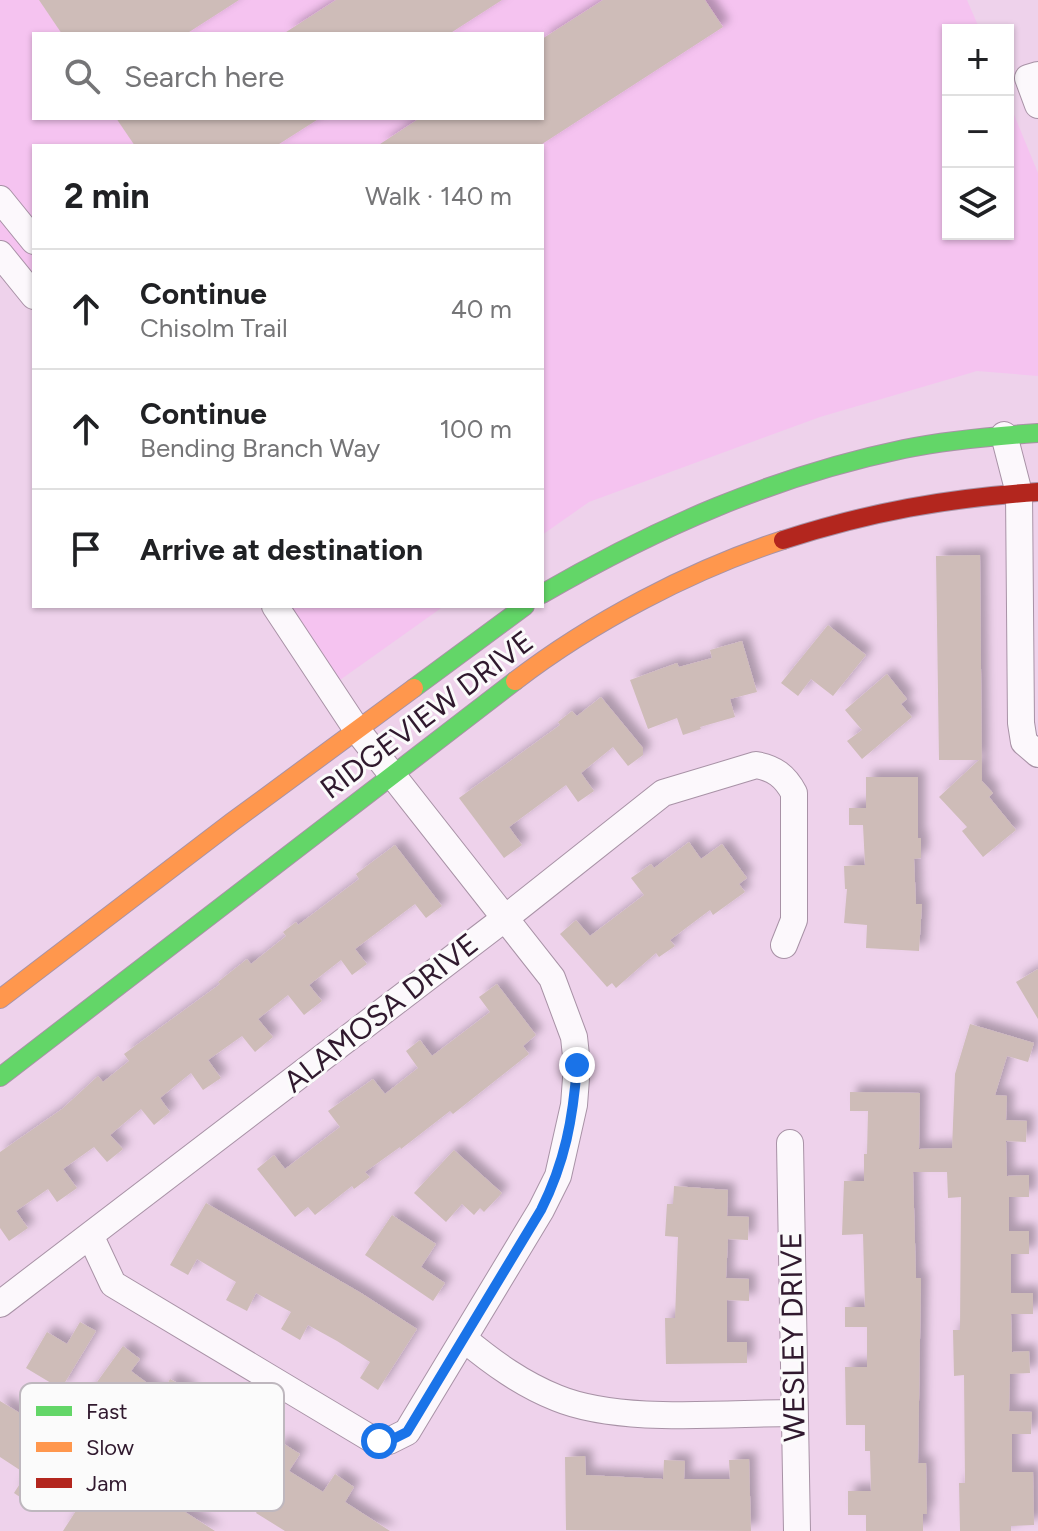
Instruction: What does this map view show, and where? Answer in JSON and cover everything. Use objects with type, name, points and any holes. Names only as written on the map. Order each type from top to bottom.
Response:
[{"type":"main road","name":"RIDGEVIEW DRIVE","points":[[544,593],[633,542],[704,509],[778,481],[879,454],[1004,435],[1038,433]]},
{"type":"main road","name":"RIDGEVIEW DRIVE","points":[[0,1077],[528,671],[572,641],[665,588],[763,546],[865,516],[917,505],[1029,492]]},
{"type":"main road","name":"RIDGEVIEW DRIVE","points":[[0,999],[522,608]]},
{"type":"street","points":[[1038,75],[1028,78],[1038,105]]},
{"type":"street","points":[[0,199],[32,239]]},
{"type":"street","points":[[0,254],[32,294]]},
{"type":"street","points":[[1004,435],[1029,492],[1021,723],[1024,742],[1037,753]]},
{"type":"street","points":[[276,608],[357,730],[552,978],[574,1037],[577,1065],[574,1105],[558,1176],[541,1210],[407,1432],[389,1441],[370,1438],[284,1386]]},
{"type":"street","name":"ALAMOSA DRIVE","points":[[0,1304],[504,919],[663,793],[756,765],[779,773],[794,793],[794,920],[784,945]]},
{"type":"street","name":"WESLEY DRIVE","points":[[790,1143],[797,1531]]},
{"type":"street","points":[[91,1237],[113,1284],[278,1383]]},
{"type":"street","points":[[464,1339],[502,1370],[557,1399],[595,1409],[635,1414],[794,1413]]},
{"type":"shaded area","points":[[0,0],[967,0],[977,24],[942,24],[942,240],[1014,240],[1014,115],[1038,173],[1038,376],[977,371],[820,417],[589,502],[544,534],[544,144],[32,144],[32,286],[0,264]]},
{"type":"shaded area","points":[[271,608],[441,608],[323,692]]},
{"type":"building","points":[[39,0],[239,0],[189,32],[61,32]]},
{"type":"building","points":[[336,0],[502,0],[452,32],[286,32]]},
{"type":"building","points":[[603,0],[705,0],[723,27],[542,144],[380,144],[417,120],[544,120],[544,38]]},
{"type":"building","points":[[117,120],[317,120],[279,144],[134,144]]},
{"type":"building","points":[[980,555],[982,781],[993,793],[989,797],[1016,830],[983,857],[962,831],[967,827],[939,797],[979,760],[939,760],[936,556]]},
{"type":"building","points":[[828,625],[866,655],[833,696],[811,679],[798,696],[781,683]]},
{"type":"building","points":[[742,641],[757,692],[730,699],[735,717],[683,735],[677,718],[648,729],[630,680],[677,663],[679,667],[712,658],[710,650]]},
{"type":"building","points":[[887,674],[907,699],[901,704],[912,717],[862,759],[847,741],[862,730],[845,710]]},
{"type":"building","points":[[601,697],[643,748],[643,755],[628,766],[613,747],[581,773],[594,791],[578,802],[566,785],[509,827],[522,845],[504,858],[459,798],[560,725],[558,722],[572,711],[577,716]]},
{"type":"building","points":[[866,777],[918,777],[921,858],[914,859],[916,904],[922,904],[919,951],[866,948],[867,925],[844,923],[847,889],[844,866],[865,865],[863,825],[849,825],[849,808],[866,808]]},
{"type":"building","points":[[689,842],[701,859],[722,844],[747,878],[739,884],[745,892],[713,915],[710,910],[670,940],[675,946],[659,957],[656,953],[616,988],[612,983],[607,987],[560,934],[576,920],[590,936],[644,895],[631,878],[651,864],[654,868]]},
{"type":"building","points":[[395,845],[442,906],[426,918],[415,904],[355,949],[367,964],[352,975],[341,960],[309,985],[322,1001],[304,1015],[288,995],[258,1019],[273,1037],[255,1052],[242,1036],[208,1060],[221,1078],[203,1090],[191,1073],[160,1098],[170,1112],[154,1125],[141,1109],[110,1135],[123,1149],[107,1162],[94,1147],[63,1169],[77,1188],[57,1202],[48,1189],[16,1211],[28,1228],[9,1241],[0,1228],[0,1152],[62,1109],[98,1076],[103,1082],[129,1061],[124,1054],[220,984],[218,982],[247,959],[251,964],[286,936],[283,932],[296,922],[298,925],[359,879],[356,874]]},
{"type":"building","points":[[1038,969],[1038,1019],[1016,982]]},
{"type":"building","points":[[497,984],[536,1035],[523,1046],[529,1054],[453,1114],[450,1111],[365,1172],[370,1177],[354,1189],[352,1186],[315,1215],[308,1207],[295,1217],[257,1169],[274,1155],[285,1169],[340,1127],[328,1111],[373,1079],[385,1094],[418,1068],[406,1051],[420,1040],[432,1056],[490,1012],[479,997]]},
{"type":"building","points":[[970,1024],[1034,1043],[1028,1062],[1007,1056],[995,1095],[1007,1096],[1006,1120],[1027,1121],[1026,1142],[1006,1141],[1007,1176],[1029,1175],[1029,1197],[1009,1197],[1009,1231],[1029,1231],[1029,1254],[1011,1254],[1011,1293],[1033,1293],[1033,1314],[1011,1314],[1012,1352],[1029,1351],[1030,1373],[1010,1374],[1009,1411],[1032,1412],[1031,1434],[1012,1434],[1012,1472],[1033,1472],[1034,1525],[1011,1526],[1011,1531],[960,1531],[959,1483],[965,1483],[964,1375],[954,1376],[953,1330],[960,1330],[961,1197],[948,1198],[947,1172],[913,1172],[916,1278],[921,1278],[918,1463],[926,1463],[927,1514],[923,1514],[923,1531],[866,1531],[866,1515],[848,1515],[848,1491],[871,1491],[870,1451],[865,1451],[865,1425],[846,1425],[845,1367],[867,1367],[867,1327],[845,1327],[845,1307],[865,1307],[863,1234],[842,1235],[844,1181],[864,1181],[864,1154],[867,1154],[868,1111],[850,1111],[850,1092],[920,1093],[919,1149],[952,1148],[955,1074]]},
{"type":"building","points":[[454,1150],[502,1193],[484,1212],[480,1208],[474,1215],[462,1204],[446,1222],[414,1193]]},
{"type":"building","points":[[674,1186],[728,1190],[727,1216],[749,1217],[748,1240],[728,1239],[726,1278],[749,1279],[749,1301],[727,1300],[727,1342],[747,1342],[747,1363],[666,1364],[665,1318],[675,1318],[678,1237],[665,1236],[667,1204],[673,1204]]},
{"type":"building","points":[[206,1203],[417,1329],[378,1390],[360,1378],[370,1362],[337,1341],[308,1325],[300,1340],[281,1329],[291,1312],[256,1293],[247,1311],[226,1300],[236,1282],[197,1259],[188,1275],[170,1265]]},
{"type":"building","points":[[392,1215],[436,1244],[421,1267],[445,1283],[433,1301],[365,1255]]},
{"type":"building","points":[[80,1322],[96,1331],[65,1383],[51,1383],[26,1368],[47,1332],[67,1344]]},
{"type":"building","points":[[123,1346],[140,1359],[131,1371],[147,1383],[96,1383]]},
{"type":"building","points":[[0,1401],[20,1413],[20,1470],[0,1457]]},
{"type":"building","points":[[284,1444],[300,1454],[289,1471],[323,1492],[335,1474],[354,1487],[345,1502],[390,1531],[285,1531],[256,1513],[284,1511]]},
{"type":"building","points":[[585,1456],[586,1475],[663,1479],[664,1460],[685,1461],[684,1479],[730,1479],[729,1460],[749,1459],[751,1531],[566,1530],[565,1457]]},
{"type":"building","points":[[20,1484],[20,1497],[14,1493]]},
{"type":"building","points":[[76,1511],[183,1511],[215,1531],[63,1531]]},
{"type":"traffic: fast","points":[[544,593],[672,526],[762,489],[856,460],[921,446],[1038,433]]},
{"type":"traffic: fast","points":[[414,688],[522,608]]},
{"type":"traffic: fast","points":[[0,1077],[515,681]]},
{"type":"traffic: slow","points":[[515,681],[576,638],[643,600],[713,566],[783,540]]},
{"type":"traffic: slow","points":[[0,999],[414,688]]},
{"type":"traffic: jam","points":[[783,540],[909,508],[1038,492]]},
{"type":"route","points":[[379,1441],[399,1438],[407,1432],[541,1210],[558,1176],[574,1105],[577,1065]]}]
